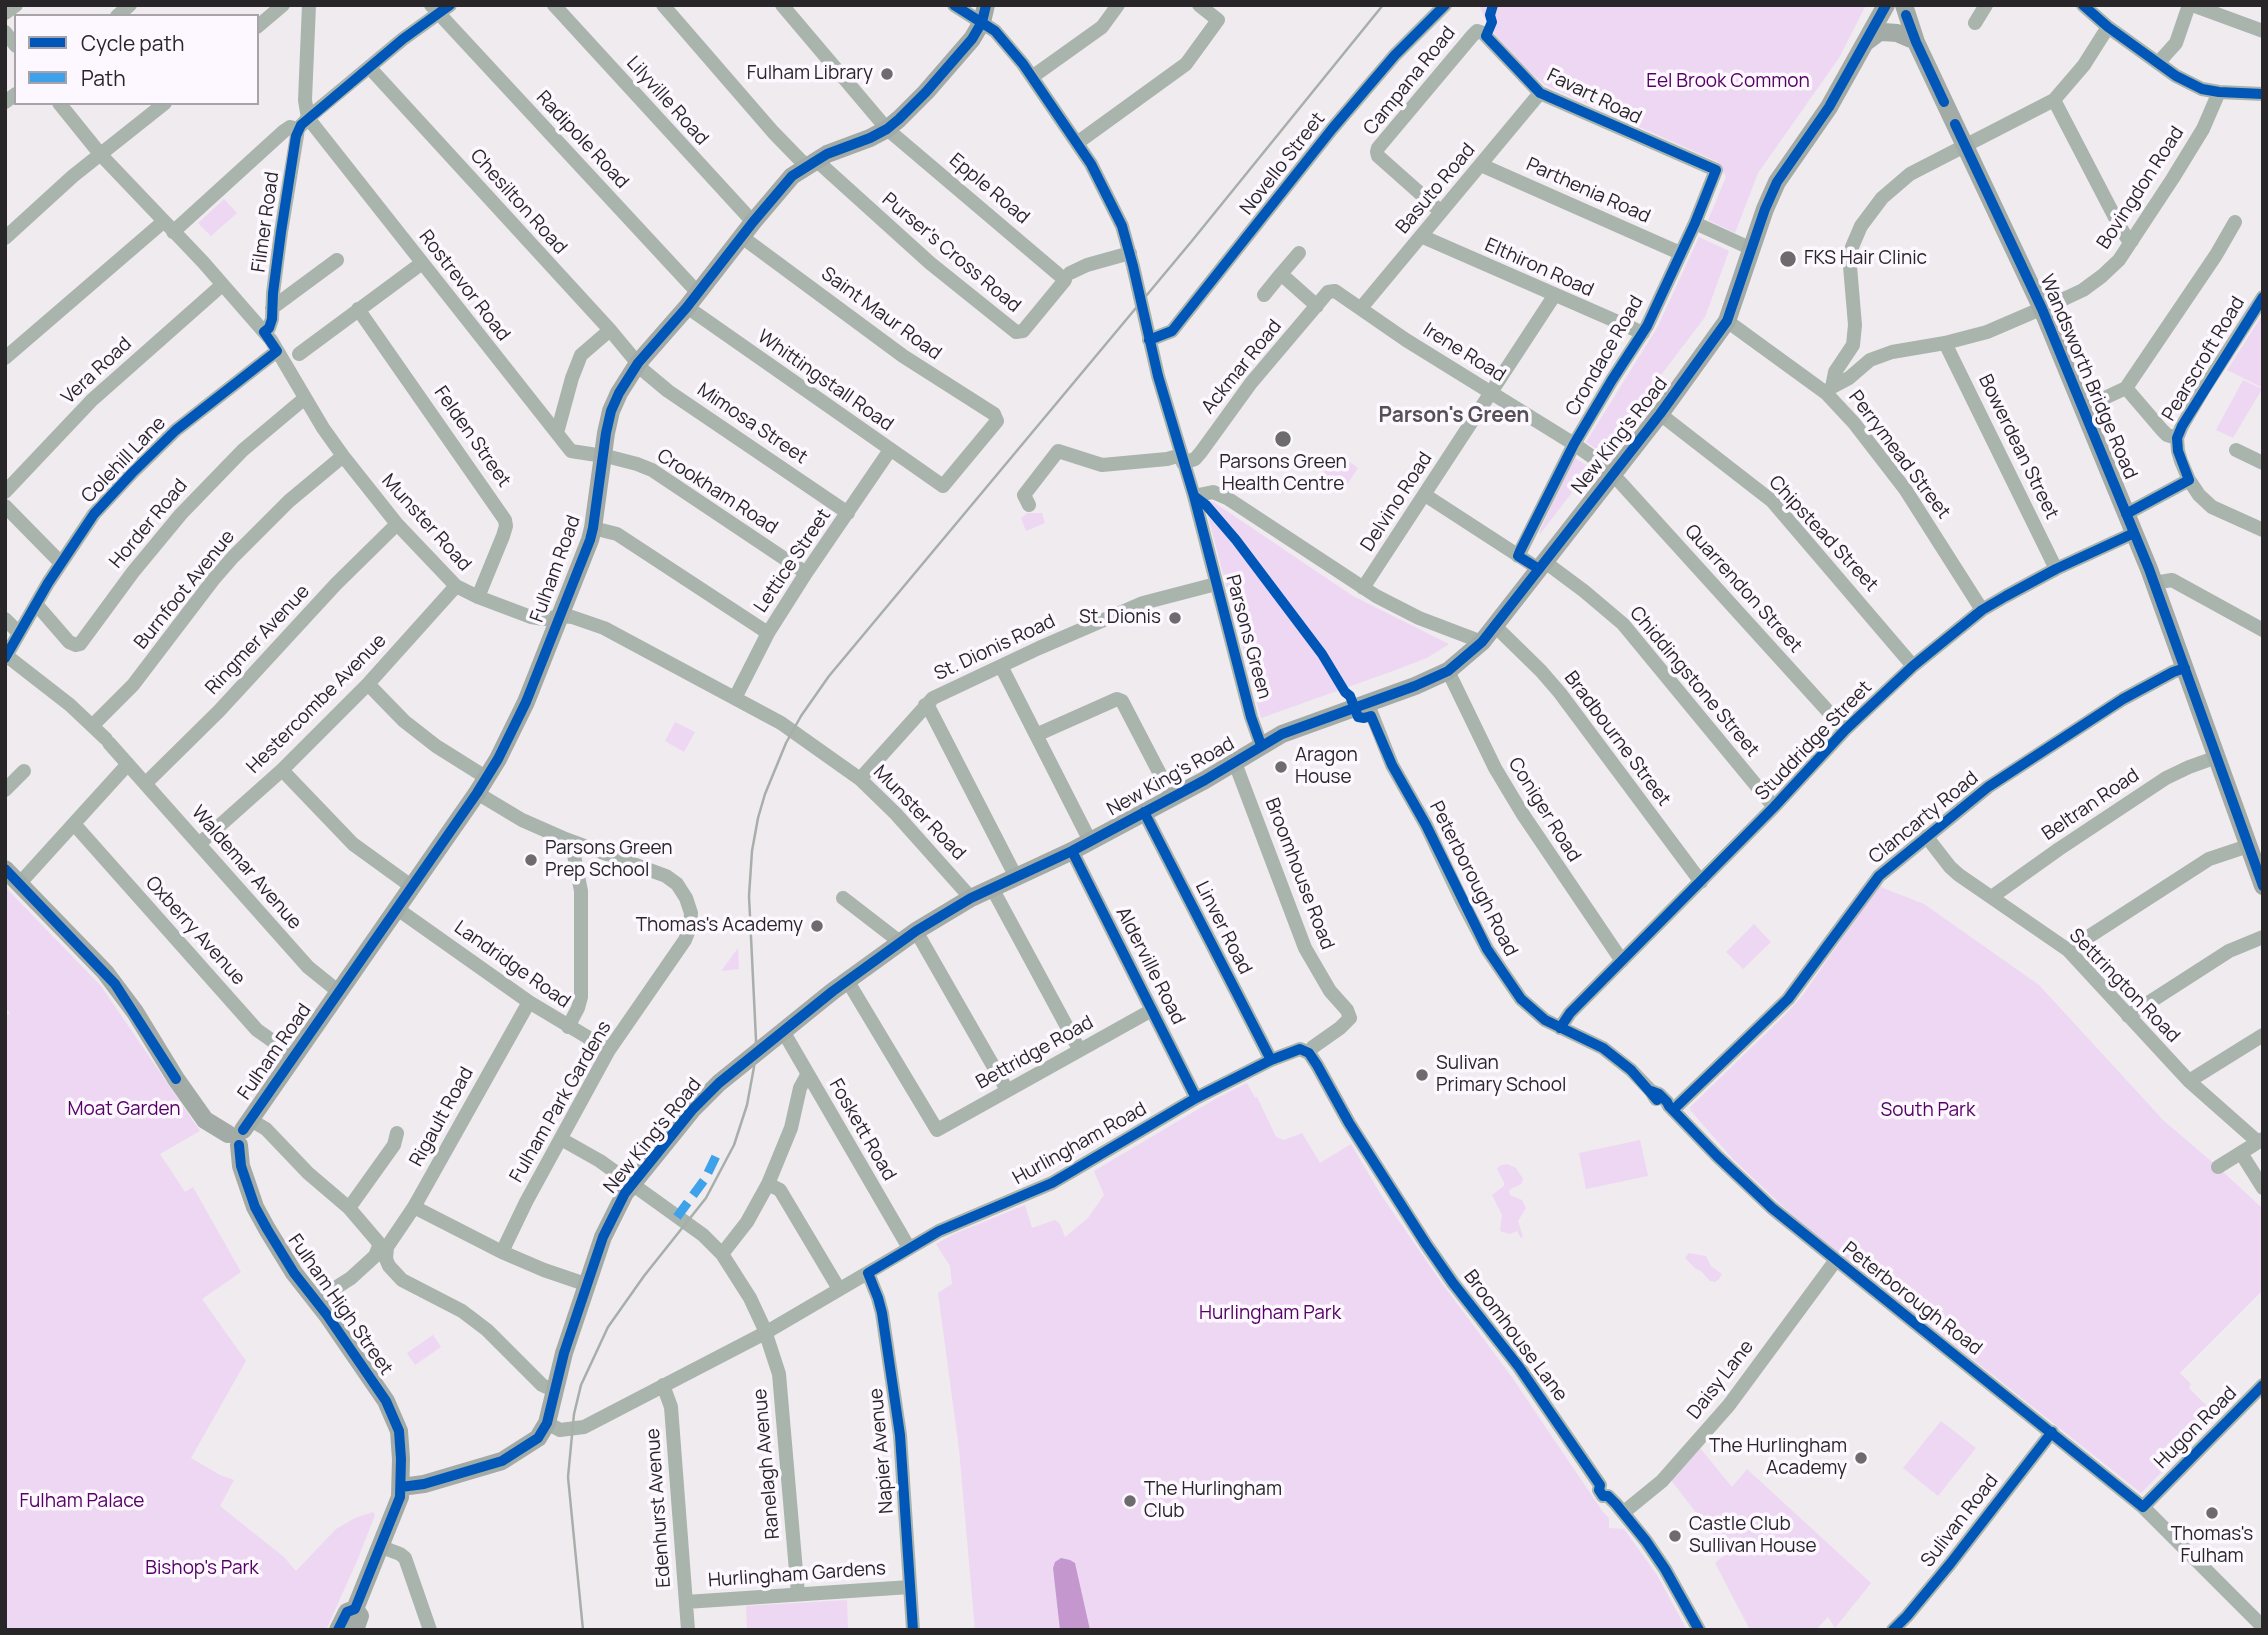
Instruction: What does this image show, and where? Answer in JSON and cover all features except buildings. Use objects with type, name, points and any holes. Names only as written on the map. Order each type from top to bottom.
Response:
[{"type":"main road","points":[[1904,5],[1913,41]]},
{"type":"main road","points":[[1885,7],[1913,41]]},
{"type":"main road","name":"New King's Road","points":[[547,1423],[564,1353],[615,1208],[692,1110],[719,1083],[847,979],[916,931],[971,898],[1072,851],[1235,763],[1282,734],[1415,686],[1448,671],[1482,642],[1660,414],[1727,321],[1777,182],[1829,107],[1885,7]]},
{"type":"main road","name":"Fulham Road","points":[[240,1132],[482,786],[517,722],[593,528],[611,411],[638,363],[792,176],[811,163],[887,129],[926,92],[972,39],[984,14]]},
{"type":"main road","points":[[1866,42],[1883,32],[1897,33],[1913,41]]},
{"type":"main road","name":"Wandsworth Bridge Road","points":[[1913,41],[2042,309],[2154,583],[2263,886]]},
{"type":"main road","points":[[5,869],[105,972],[205,1120],[240,1132]]},
{"type":"main road","name":"Fulham High Street","points":[[240,1132],[238,1150],[241,1166],[255,1206],[279,1250],[390,1409],[400,1438],[401,1487],[355,1609]]},
{"type":"main road","points":[[401,1487],[424,1484],[502,1461],[538,1438],[547,1423]]},
{"type":"main road","points":[[338,1630],[347,1612],[355,1609],[360,1616],[355,1630]]},
{"type":"street","points":[[5,13],[16,5]]},
{"type":"street","points":[[259,25],[283,5]]},
{"type":"street","points":[[308,118],[305,100],[309,5]]},
{"type":"street","name":"Lilyville Road","points":[[554,5],[748,230]]},
{"type":"street","points":[[663,5],[773,132],[811,163]]},
{"type":"street","name":"Epple Road","points":[[782,5],[887,129],[1067,276]]},
{"type":"street","name":"Parsons Green","points":[[954,5],[984,14],[1032,77],[1103,186],[1122,226],[1149,340],[1194,496],[1251,718],[1261,745]]},
{"type":"street","points":[[1032,77],[1102,27],[1118,5]]},
{"type":"street","points":[[1077,143],[1186,64],[1218,20],[1199,5]]},
{"type":"street","name":"Novello Street","points":[[1149,340],[1172,331],[1332,129],[1395,55],[1445,5]]},
{"type":"street","points":[[1975,23],[1986,5]]},
{"type":"street","points":[[2083,5],[2108,27],[2176,76],[2202,89],[2263,94]]},
{"type":"street","points":[[2158,63],[2176,43],[2191,5],[2263,31]]},
{"type":"street","points":[[5,358],[284,131],[290,127],[298,129],[439,8]]},
{"type":"street","name":"Radipole Road","points":[[439,8],[692,300]]},
{"type":"street","points":[[1829,390],[1835,372],[1853,345],[1850,266],[1853,247],[1861,226],[1882,198],[1910,173],[2054,100],[2084,65],[2108,27]]},
{"type":"street","name":"Favart Road","points":[[1475,32],[1483,33],[1540,93],[1716,170]]},
{"type":"street","name":"Campana Road","points":[[1440,211],[1378,156],[1377,152],[1475,32]]},
{"type":"street","name":"Chesilton Road","points":[[369,67],[638,363]]},
{"type":"street","name":"Bovingdon Road","points":[[1870,360],[1892,352],[1987,332],[2083,290],[2102,276],[2119,260],[2132,241],[2203,129],[2219,92]]},
{"type":"street","name":"Basuto Road","points":[[1361,308],[1540,93]]},
{"type":"street","points":[[2054,100],[2120,227],[2132,241]]},
{"type":"street","name":"Munster Road","points":[[61,105],[102,155],[264,332],[343,456],[397,524],[456,586],[531,617],[548,620],[572,617],[618,634],[635,646],[781,723],[860,779],[904,822],[971,898]]},
{"type":"street","points":[[5,238],[73,176],[162,105]]},
{"type":"street","name":"Rostrevor Road","points":[[308,118],[571,451],[603,456]]},
{"type":"street","name":"Filmer Road","points":[[264,332],[271,323],[281,232],[298,129]]},
{"type":"street","name":"Purser's Cross Road","points":[[811,163],[1016,332],[1023,331],[1067,276],[1087,265],[1130,253]]},
{"type":"street","name":"Parthenia Road","points":[[1481,165],[1680,253]]},
{"type":"street","name":"Crondace Road","points":[[1518,556],[1574,444],[1643,334],[1695,223],[1716,170]]},
{"type":"street","points":[[2083,408],[2126,388],[2216,255],[2235,222]]},
{"type":"street","points":[[1695,223],[1752,249]]},
{"type":"street","name":"Saint Maur Road","points":[[748,230],[903,356],[994,414],[997,421],[943,486]]},
{"type":"street","name":"Elthiron Road","points":[[1421,236],[1643,334]]},
{"type":"street","points":[[1264,295],[1299,253]]},
{"type":"street","points":[[272,307],[337,260]]},
{"type":"street","points":[[299,354],[422,262]]},
{"type":"street","points":[[1282,274],[1317,306]]},
{"type":"street","name":"Vera Road","points":[[5,492],[92,400],[222,285]]},
{"type":"street","name":"Irene Road","points":[[1328,292],[1335,291],[1406,340],[1574,444],[1613,475]]},
{"type":"street","name":"Ackmar Road","points":[[1182,459],[1195,458],[1201,452],[1251,383],[1328,292]]},
{"type":"street","name":"Delvino Road","points":[[1363,588],[1555,296]]},
{"type":"street","name":"Pearscroft Road","points":[[2189,480],[2178,451],[2177,438],[2203,390],[2263,297]]},
{"type":"street","name":"Whittingstall Road","points":[[692,300],[890,450],[943,486]]},
{"type":"street","name":"Felden Street","points":[[358,309],[505,520],[503,536],[478,597]]},
{"type":"street","name":"Perrymead Street","points":[[1727,321],[1829,390],[1905,489],[1982,610]]},
{"type":"street","points":[[556,433],[581,355],[610,330]]},
{"type":"street","name":"Bowerdean Street","points":[[1945,342],[2056,569]]},
{"type":"street","points":[[1829,390],[1849,378],[1870,360],[1853,345]]},
{"type":"street","name":"Colehill Lane","points":[[6,657],[61,563],[94,514],[176,430],[277,351]]},
{"type":"street","name":"Mimosa Street","points":[[638,363],[668,391],[848,513]]},
{"type":"street","points":[[2126,388],[2167,435],[2177,438]]},
{"type":"street","name":"Horder Road","points":[[36,604],[69,642],[80,644],[133,572],[190,504],[243,450],[305,398]]},
{"type":"street","name":"Chipstead Street","points":[[1660,414],[1772,501],[1913,666]]},
{"type":"street","name":"Lettice Street","points":[[735,698],[768,633],[890,450]]},
{"type":"street","points":[[2236,450],[2263,463]]},
{"type":"street","points":[[1029,505],[1024,495],[1058,452],[1102,465],[1167,458],[1182,459]]},
{"type":"street","name":"Burnfoot Avenue","points":[[93,725],[133,685],[233,557],[289,501],[343,456]]},
{"type":"street","name":"Crookham Road","points":[[603,456],[652,470],[806,573]]},
{"type":"street","name":"Quarrendon Street","points":[[1613,475],[1845,730]]},
{"type":"street","points":[[2126,514],[2189,480],[2199,495],[2212,507],[2263,530]]},
{"type":"street","points":[[1194,496],[1213,492],[1227,498],[1363,588],[1419,618],[1482,642]]},
{"type":"street","name":"Chiddingstone Street","points":[[1425,495],[1518,556],[1542,566],[1584,591],[1623,624],[1774,807]]},
{"type":"street","points":[[5,506],[61,563]]},
{"type":"street","name":"Ringmer Avenue","points":[[146,783],[219,711],[336,584],[397,524]]},
{"type":"street","points":[[593,528],[617,534],[768,633]]},
{"type":"street","name":"Studdridge Street","points":[[1560,1028],[1570,1013],[1774,807],[1845,730],[1913,666],[1982,610],[2056,569],[2134,533]]},
{"type":"street","points":[[2154,583],[2172,580],[2263,630]]},
{"type":"street","name":"St. Dionis Road","points":[[860,779],[933,698],[1143,603],[1216,584]]},
{"type":"street","name":"Hestercombe Avenue","points":[[200,844],[282,770],[368,684],[456,586]]},
{"type":"street","points":[[5,619],[19,633]]},
{"type":"street","name":"Bradbourne Street","points":[[1495,626],[1560,693],[1701,882]]},
{"type":"street","points":[[6,657],[93,725]]},
{"type":"street","points":[[1001,666],[1090,841]]},
{"type":"street","name":"Clancarty Road","points":[[1671,1108],[1788,999],[1879,876],[1988,787],[2123,699],[2185,668]]},
{"type":"street","name":"Coniger Road","points":[[1448,671],[1495,768],[1522,813],[1622,961]]},
{"type":"street","name":"Fulham Park Gardens","points":[[368,684],[404,721],[522,820],[666,876],[677,884],[691,913],[685,940],[608,1050],[502,1252]]},
{"type":"street","points":[[1036,735],[1117,699],[1122,701],[1172,797]]},
{"type":"street","name":"Peterborough Road","points":[[1367,702],[1392,765],[1431,835],[1487,948],[1521,999],[1532,1010],[1560,1028],[1603,1048],[1651,1091],[1659,1094],[1772,1208],[2143,1507],[2263,1627]]},
{"type":"street","points":[[925,705],[929,708],[1016,877]]},
{"type":"street","name":"Waldemar Avenue","points":[[93,725],[308,967],[339,992]]},
{"type":"street","name":"Beltran Road","points":[[1993,896],[2166,778],[2217,757]]},
{"type":"street","name":"Broomhouse Road","points":[[1235,763],[1305,948],[1330,991],[1350,1017],[1340,1028],[1313,1047],[1309,1054]]},
{"type":"street","points":[[20,883],[128,764]]},
{"type":"street","points":[[282,770],[353,844],[411,886]]},
{"type":"street","points":[[5,790],[24,771]]},
{"type":"street","name":"Linver Road","points":[[1144,812],[1271,1060]]},
{"type":"street","name":"Oxberry Avenue","points":[[74,824],[253,1026],[293,1056]]},
{"type":"street","name":"Settrington Road","points":[[1926,836],[1950,867],[2068,950],[2189,1081],[2261,1140]]},
{"type":"street","points":[[563,838],[574,855],[581,891],[580,997],[578,1008],[568,1027]]},
{"type":"street","points":[[2068,950],[2209,859],[2248,846]]},
{"type":"street","name":"Alderville Road","points":[[1072,851],[1196,1098]]},
{"type":"street","points":[[992,888],[1079,1049]]},
{"type":"street","points":[[843,898],[900,942]]},
{"type":"street","name":"Landridge Road","points":[[396,908],[529,1002],[608,1050]]},
{"type":"street","points":[[916,931],[1007,1090]]},
{"type":"street","points":[[2127,1016],[2229,951],[2263,937]]},
{"type":"street","name":"Bettridge Road","points":[[847,979],[937,1130],[1152,1010]]},
{"type":"street","name":"Rigault Road","points":[[315,1301],[351,1278],[375,1256],[414,1208],[529,1002]]},
{"type":"street","name":"Foskett Road","points":[[782,1031],[909,1248]]},
{"type":"street","points":[[2189,1081],[2263,1035]]},
{"type":"street","name":"Hurlingham Road","points":[[547,1423],[560,1430],[584,1427],[765,1333],[939,1231],[1052,1183],[1196,1098],[1271,1060],[1300,1049],[1309,1054]]},
{"type":"street","name":"Broomhouse Lane","points":[[1309,1054],[1426,1244],[1519,1367],[1604,1490],[1624,1512],[1665,1569],[1699,1630]]},
{"type":"street","points":[[722,1254],[747,1222],[768,1184],[781,1156],[800,1088],[807,1075]]},
{"type":"street","points":[[240,1132],[266,1129],[308,1173],[349,1208],[376,1238],[389,1266],[402,1280],[462,1311],[487,1330],[537,1379],[555,1391]]},
{"type":"street","points":[[349,1208],[394,1145],[397,1133]]},
{"type":"street","name":"Ranelagh Avenue","points":[[561,1139],[600,1161],[703,1235],[722,1254],[750,1298],[779,1374],[798,1594]]},
{"type":"street","points":[[2218,1167],[2261,1140]]},
{"type":"street","points":[[2241,1153],[2263,1188]]},
{"type":"street","points":[[768,1184],[780,1190],[839,1289]]},
{"type":"street","points":[[414,1208],[502,1252],[587,1285]]},
{"type":"street","name":"Daisy Lane","points":[[1624,1512],[1662,1481],[1730,1405],[1836,1260]]},
{"type":"street","name":"Napier Avenue","points":[[867,1273],[878,1298],[900,1435],[913,1630]]},
{"type":"street","name":"Edenhurst Avenue","points":[[663,1385],[671,1407],[688,1630]]},
{"type":"street","name":"Hugon Road","points":[[2143,1507],[2263,1385]]},
{"type":"street","name":"Sulivan Road","points":[[1893,1630],[1950,1564],[2052,1432]]},
{"type":"street","points":[[379,1546],[405,1558],[430,1630]]},
{"type":"street","name":"Hurlingham Gardens","points":[[686,1602],[910,1587]]},
{"type":"green space","name":"Eel Brook Common","points":[[1479,5],[1866,5],[1839,58],[1758,173],[1735,233],[1708,220],[1726,177],[1718,162],[1545,85],[1498,39]]},
{"type":"green space","points":[[224,199],[237,213],[211,236],[198,223]]},
{"type":"green space","points":[[1699,237],[1729,251],[1705,317],[1602,453],[1586,442],[1657,328]]},
{"type":"green space","points":[[2263,314],[2263,388],[2227,370]]},
{"type":"green space","points":[[2243,380],[2262,389],[2233,438],[2216,430]]},
{"type":"green space","points":[[1337,453],[1358,468],[1340,495],[1319,480]]},
{"type":"green space","points":[[1575,458],[1591,468],[1540,534],[1564,477]]},
{"type":"green space","points":[[1212,501],[1353,596],[1449,644],[1427,658],[1261,718],[1206,509],[1207,502]]},
{"type":"green space","points":[[1027,513],[1042,513],[1045,523],[1026,531],[1021,518]]},
{"type":"green space","points":[[675,722],[695,732],[684,752],[665,741]]},
{"type":"green space","name":"South Park","points":[[1880,884],[1883,888],[1924,904],[2039,985],[2164,1121],[2263,1209],[2263,1290],[2180,1373],[2191,1384],[2189,1388],[2217,1416],[2141,1493],[1794,1217],[1733,1159],[1690,1110],[1690,1107],[1802,996]]},
{"type":"green space","points":[[5,887],[101,986],[200,1131],[160,1154],[185,1192],[193,1187],[241,1272],[202,1299],[246,1361],[191,1458],[234,1480],[220,1506],[284,1557],[296,1571],[336,1529],[355,1518],[373,1512],[375,1515],[326,1630],[5,1630],[5,1017],[10,1013],[5,1007]]},
{"type":"green space","points":[[1754,924],[1771,942],[1743,969],[1726,952]]},
{"type":"green space","points":[[738,948],[739,969],[722,971],[722,970]]},
{"type":"green space","name":"Hurlingham Park","points":[[1247,1083],[1255,1098],[1257,1097],[1276,1137],[1284,1140],[1302,1133],[1320,1163],[1351,1144],[1381,1195],[1441,1282],[1511,1376],[1609,1518],[1609,1528],[1624,1529],[1657,1575],[1687,1630],[975,1630],[959,1449],[938,1293],[952,1284],[950,1266],[936,1244],[1025,1205],[1032,1228],[1055,1220],[1060,1224],[1065,1237],[1088,1218],[1104,1195],[1094,1171]]},
{"type":"green space","points":[[1640,1140],[1648,1176],[1586,1189],[1579,1153]]},
{"type":"green space","points":[[1507,1164],[1516,1168],[1523,1179],[1521,1184],[1509,1190],[1510,1195],[1522,1200],[1526,1208],[1518,1221],[1523,1237],[1521,1238],[1517,1231],[1510,1234],[1500,1231],[1502,1215],[1492,1195],[1504,1186],[1497,1169]]},
{"type":"green space","points":[[1689,1253],[1706,1256],[1711,1266],[1722,1274],[1719,1279],[1710,1281],[1696,1269],[1685,1258]]},
{"type":"green space","points":[[433,1335],[441,1347],[415,1365],[407,1353]]},
{"type":"green space","points":[[1941,1421],[1976,1448],[1938,1496],[1903,1468]]},
{"type":"green space","points":[[1700,1448],[1732,1487],[1747,1469],[1871,1583],[1835,1628],[1828,1617],[1816,1630],[1750,1630],[1715,1563],[1727,1553],[1671,1480]]},
{"type":"green space","points":[[847,1600],[848,1630],[747,1630],[746,1606]]},
{"type":"shaded area","points":[[1061,1558],[1075,1563],[1090,1630],[1060,1630],[1053,1568],[1055,1562]]},
{"type":"railway","points":[[583,1630],[568,1477],[574,1414],[581,1385],[608,1327],[644,1276],[706,1198],[734,1145],[747,1105],[756,1040],[749,896],[752,851],[765,794],[786,743],[829,676],[1191,242],[1383,5]]},
{"type":"marked path","points":[[677,1217],[705,1179],[717,1154]]},
{"type":"cycle path","points":[[5,658],[48,583],[94,514],[176,430],[277,351],[264,332],[269,328],[272,319],[281,232],[296,136],[301,125],[403,39],[450,5]]},
{"type":"cycle path","points":[[954,5],[995,31],[1023,64],[1091,164],[1122,226],[1158,376],[1194,496],[1251,717],[1261,745]]},
{"type":"cycle path","points":[[243,1130],[498,759],[526,702],[590,540],[611,411],[638,363],[687,307],[792,176],[827,154],[887,129],[899,119],[972,39],[982,22],[986,5]]},
{"type":"cycle path","points":[[1149,340],[1172,331],[1332,129],[1395,55],[1445,5]]},
{"type":"cycle path","points":[[1493,5],[1490,15],[1492,22],[1486,36],[1540,93],[1716,170],[1695,223],[1647,326],[1574,444],[1520,551],[1518,556],[1539,569]]},
{"type":"cycle path","points":[[401,1487],[424,1484],[502,1461],[538,1438],[547,1423],[564,1353],[603,1237],[625,1193],[692,1110],[719,1083],[833,991],[916,931],[971,898],[1072,851],[1205,780],[1282,734],[1415,686],[1448,671],[1482,642],[1660,414],[1727,321],[1765,209],[1777,182],[1829,107],[1886,5]]},
{"type":"cycle path","points":[[2083,5],[2108,27],[2176,76],[2202,89],[2263,94]]},
{"type":"cycle path","points":[[1906,15],[1944,102]]},
{"type":"cycle path","points":[[1955,124],[2042,309],[2149,569],[2263,886]]},
{"type":"cycle path","points":[[2126,514],[2189,480],[2178,451],[2177,438],[2263,297]]},
{"type":"cycle path","points":[[1194,496],[1206,505],[1236,540],[1322,654],[1350,696],[1358,717],[1371,716],[1392,765],[1426,825],[1487,949],[1521,999],[1545,1020],[1603,1048],[1631,1070],[1657,1100]]},
{"type":"cycle path","points":[[1560,1028],[1570,1013],[1774,807],[1845,730],[1913,666],[1982,610],[2056,569],[2134,533]]},
{"type":"cycle path","points":[[1673,1110],[1788,999],[1879,876],[1988,787],[2123,699],[2185,668]]},
{"type":"cycle path","points":[[1144,812],[1271,1060]]},
{"type":"cycle path","points":[[1072,851],[1196,1098]]},
{"type":"cycle path","points":[[5,869],[115,984],[176,1079]]},
{"type":"cycle path","points":[[913,1630],[900,1435],[882,1313],[868,1273],[939,1231],[1052,1183],[1196,1098],[1271,1060],[1300,1049],[1309,1053],[1317,1065],[1349,1123],[1453,1283],[1519,1367],[1600,1485],[1599,1490],[1603,1496],[1608,1496],[1616,1504],[1646,1541],[1699,1630]]},
{"type":"cycle path","points":[[1651,1091],[1659,1094],[1717,1156],[1772,1208],[2143,1507],[2263,1385]]},
{"type":"cycle path","points":[[239,1145],[241,1166],[255,1207],[267,1229],[294,1273],[327,1315],[386,1401],[399,1431],[400,1497],[355,1609],[347,1612],[338,1630]]},
{"type":"cycle path","points":[[1893,1630],[1950,1564],[2052,1432]]},
{"type":"place","name":"Fulham Library","points":[[887,74]]},
{"type":"place","name":"FKS Hair Clinic","points":[[1788,259]]},
{"type":"place","name":"Parsons Green Health Centre","points":[[1283,439]]},
{"type":"place","name":"St. Dionis","points":[[1175,618]]},
{"type":"place","name":"Aragon House","points":[[1281,767]]},
{"type":"place","name":"Parsons Green Prep School","points":[[531,860]]},
{"type":"place","name":"Thomas's Academy","points":[[817,926]]},
{"type":"place","name":"Sulivan Primary School","points":[[1422,1075]]},
{"type":"place","name":"The Hurlingham Academy","points":[[1861,1458]]},
{"type":"place","name":"The Hurlingham Club","points":[[1130,1501]]},
{"type":"place","name":"Thomas's Fulham","points":[[2212,1513]]},
{"type":"place","name":"Castle Club Sullivan House","points":[[1675,1536]]},
{"type":"district","name":"Parson's Green","points":[[1454,416]]},
{"type":"park label","name":"Moat Garden","points":[[124,1110]]},
{"type":"park label","name":"Fulham Palace","points":[[82,1502]]},
{"type":"park label","name":"Bishop's Park","points":[[202,1569]]}]
